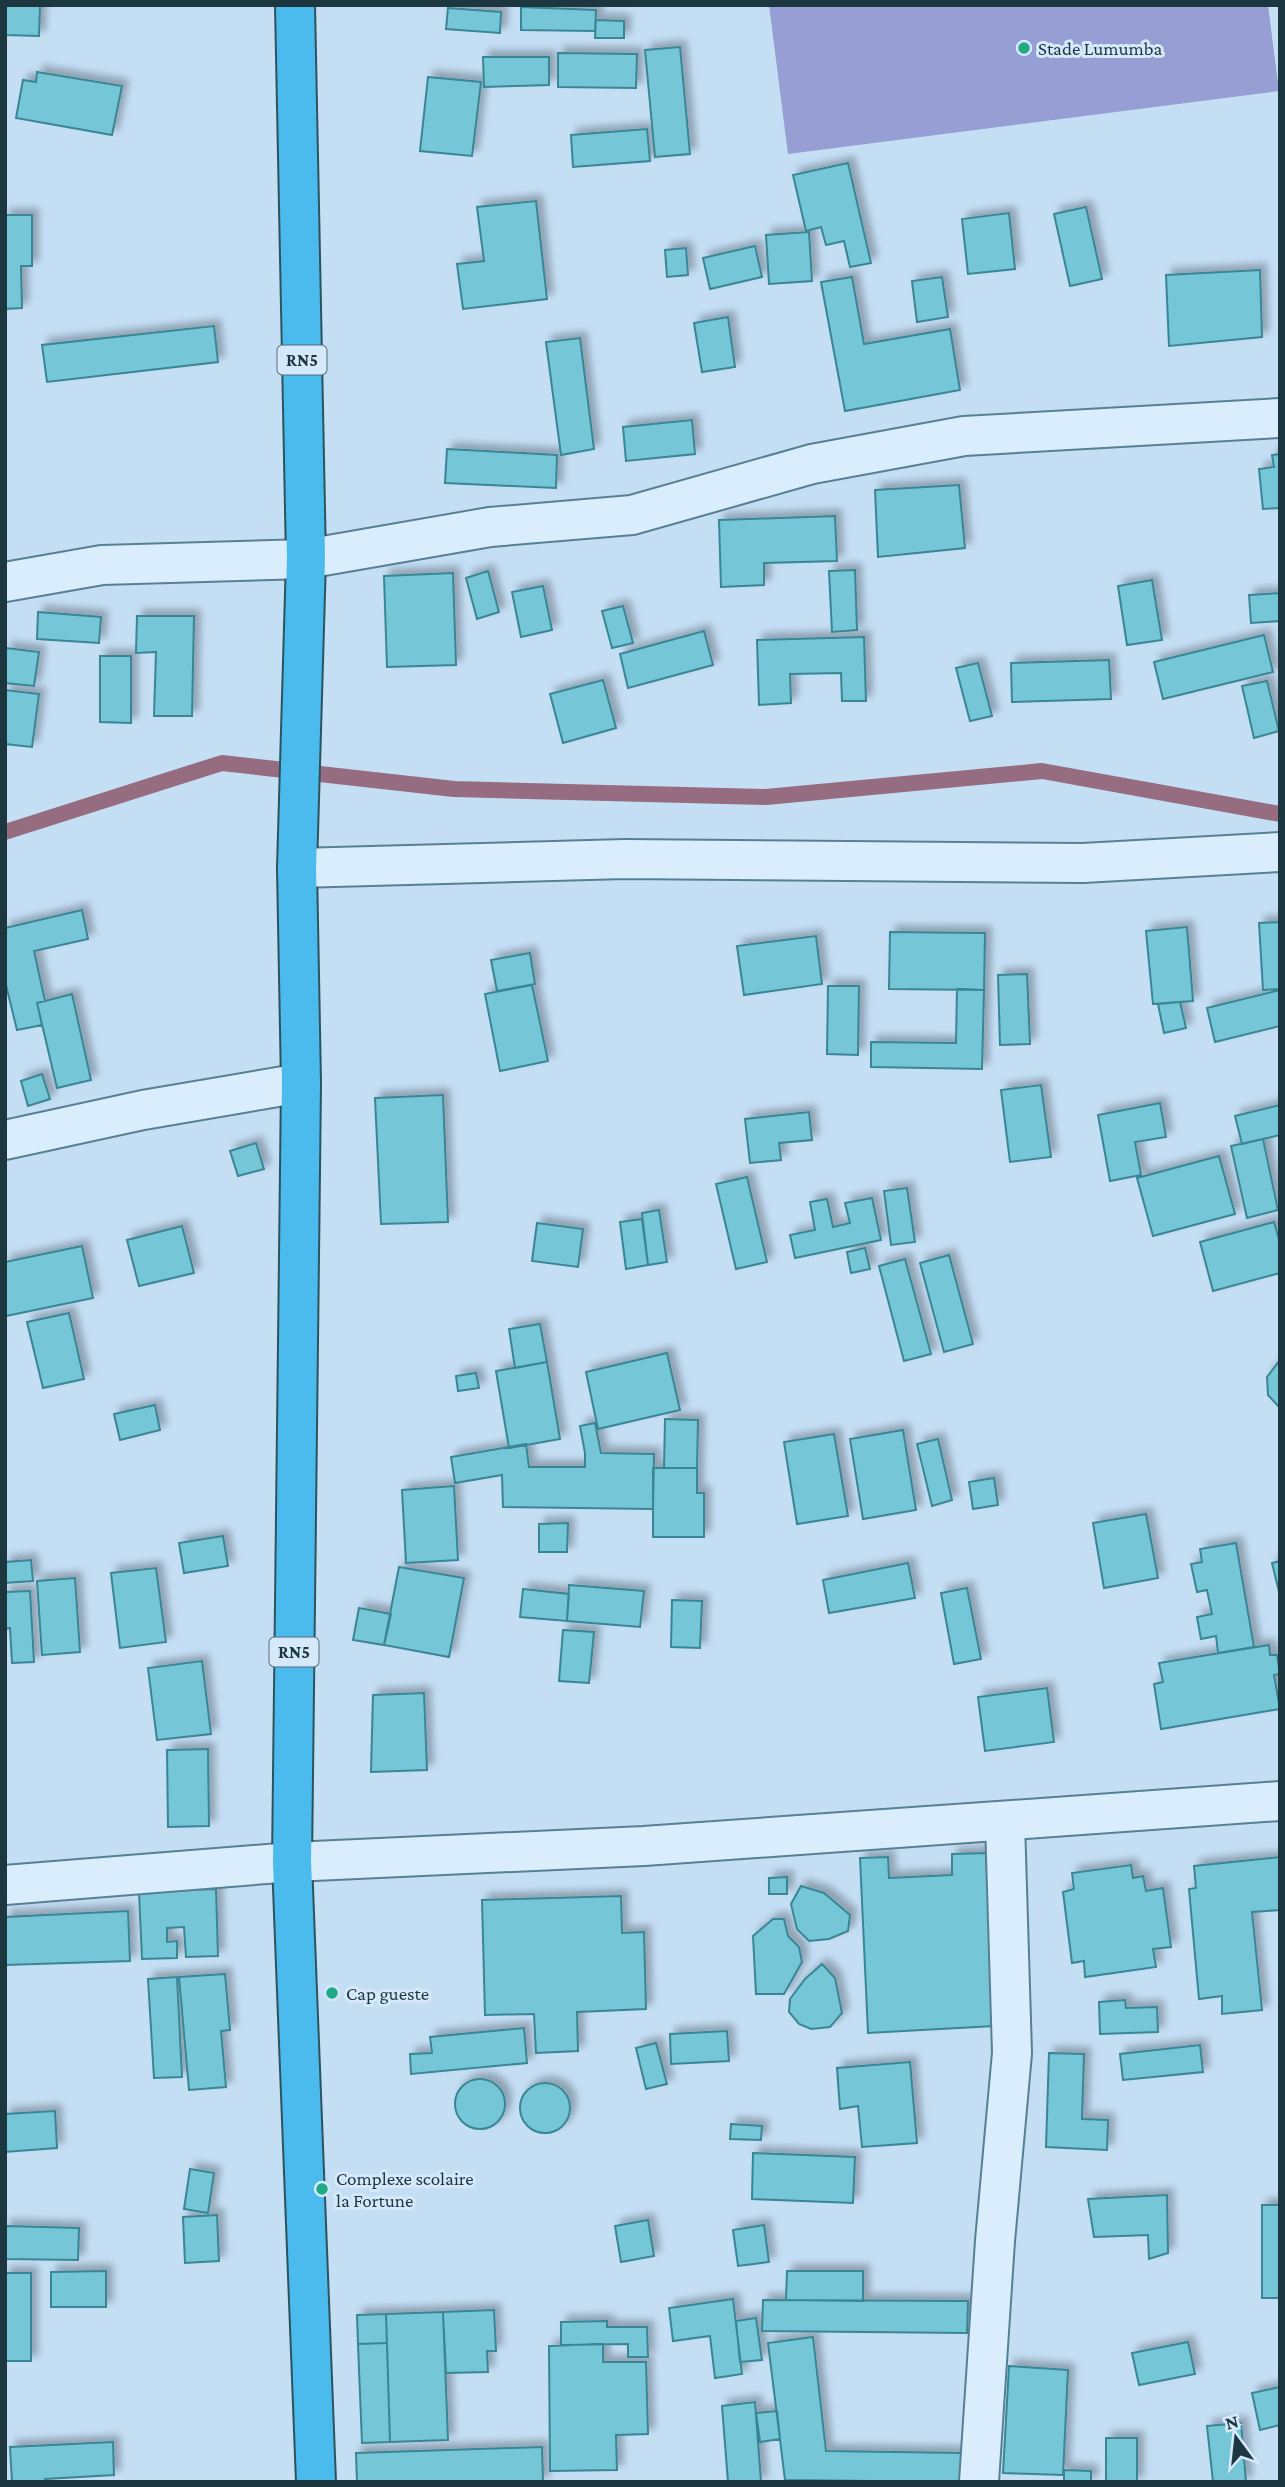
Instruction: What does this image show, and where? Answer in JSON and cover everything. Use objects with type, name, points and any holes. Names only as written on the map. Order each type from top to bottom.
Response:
[{"type":"highway","name":"RN5","points":[[295,5],[306,559],[297,868],[301,1083],[292,1862],[316,2482]]},
{"type":"street","points":[[5,582],[102,565],[306,559],[490,527],[632,515],[812,464],[964,436],[1280,418]]},
{"type":"street","points":[[297,868],[625,859],[1083,863],[1280,852]]},
{"type":"street","points":[[5,1140],[143,1110],[301,1083]]},
{"type":"street","points":[[5,1885],[292,1862],[644,1846],[1280,1801]]},
{"type":"street","points":[[979,2482],[995,2241],[1012,2053],[1005,1822]]},
{"type":"shaded area","name":"Stade Lumumba","points":[[769,5],[1268,5],[1279,91],[788,154]]},
{"type":"building","points":[[5,5],[40,5],[39,36],[5,35]]},
{"type":"building","points":[[521,7],[596,10],[595,31],[521,30]]},
{"type":"building","points":[[448,8],[501,12],[500,33],[446,29]]},
{"type":"building","points":[[596,20],[624,21],[624,38],[595,38]]},
{"type":"building","points":[[680,47],[690,154],[655,157],[645,50]]},
{"type":"building","points":[[558,53],[637,54],[636,88],[558,87]]},
{"type":"building","points":[[483,57],[549,57],[549,85],[484,87]]},
{"type":"building","points":[[37,72],[122,86],[112,135],[16,118],[23,80],[36,82]]},
{"type":"building","points":[[428,77],[481,82],[472,156],[420,151]]},
{"type":"building","points":[[647,129],[650,161],[573,167],[571,135]]},
{"type":"building","points":[[848,163],[871,263],[850,267],[844,241],[826,245],[821,227],[806,231],[793,175]]},
{"type":"building","points":[[536,201],[547,299],[463,309],[457,264],[484,261],[477,207]]},
{"type":"building","points":[[1086,207],[1102,279],[1070,286],[1054,214]]},
{"type":"building","points":[[1009,213],[1015,269],[968,274],[962,219]]},
{"type":"building","points":[[5,215],[32,215],[32,266],[21,266],[22,308],[5,309]]},
{"type":"building","points":[[809,232],[812,281],[769,284],[766,235]]},
{"type":"building","points":[[755,246],[762,277],[710,289],[703,258]]},
{"type":"building","points":[[686,248],[688,275],[667,277],[665,250]]},
{"type":"building","points":[[1260,270],[1262,337],[1169,346],[1166,275]]},
{"type":"building","points":[[852,277],[864,344],[950,329],[960,390],[845,411],[821,282]]},
{"type":"building","points":[[942,277],[948,317],[917,322],[912,281]]},
{"type":"building","points":[[728,317],[735,367],[702,372],[694,323]]},
{"type":"building","points":[[214,326],[218,362],[47,382],[42,345]]},
{"type":"building","points":[[580,338],[594,449],[561,455],[546,342]]},
{"type":"building","points":[[692,420],[695,454],[626,461],[623,427]]},
{"type":"building","points":[[447,449],[557,455],[556,488],[445,483]]},
{"type":"building","points":[[1280,454],[1280,508],[1263,509],[1259,469],[1274,467],[1272,455]]},
{"type":"building","points":[[959,485],[965,548],[878,557],[875,490]]},
{"type":"building","points":[[835,516],[837,561],[764,563],[764,585],[721,587],[719,520]]},
{"type":"building","points":[[855,570],[857,630],[832,632],[829,571]]},
{"type":"building","points":[[488,571],[499,612],[477,619],[466,578]]},
{"type":"building","points":[[453,573],[456,665],[387,667],[384,576]]},
{"type":"building","points":[[1152,580],[1162,640],[1127,645],[1118,586]]},
{"type":"building","points":[[543,586],[552,630],[521,637],[512,592]]},
{"type":"building","points":[[1280,593],[1280,621],[1251,623],[1249,595]]},
{"type":"building","points":[[623,606],[633,643],[612,648],[602,611]]},
{"type":"building","points":[[38,612],[101,617],[99,643],[37,639]]},
{"type":"building","points":[[137,616],[194,616],[192,716],[154,716],[156,652],[136,653]]},
{"type":"building","points":[[704,631],[713,665],[628,688],[620,654]]},
{"type":"building","points":[[1264,635],[1273,672],[1163,699],[1154,662]]},
{"type":"building","points":[[864,637],[866,701],[842,701],[841,673],[790,674],[791,703],[759,705],[757,640]]},
{"type":"building","points":[[6,648],[39,652],[34,686],[5,683]]},
{"type":"building","points":[[100,656],[131,656],[131,723],[100,722]]},
{"type":"building","points":[[1109,660],[1111,699],[1012,702],[1011,663]]},
{"type":"building","points":[[978,663],[992,716],[970,721],[956,668]]},
{"type":"building","points":[[603,680],[616,728],[563,743],[550,694]]},
{"type":"building","points":[[1267,681],[1279,731],[1254,738],[1242,686]]},
{"type":"building","points":[[5,690],[39,694],[32,747],[5,744]]},
{"type":"building","points":[[82,910],[88,939],[34,951],[45,1001],[37,1003],[42,1025],[17,1030],[5,981],[5,928]]},
{"type":"building","points":[[1280,922],[1280,989],[1263,990],[1259,923]]},
{"type":"building","points":[[1187,927],[1193,1001],[1153,1004],[1146,931]]},
{"type":"building","points":[[890,932],[985,933],[984,990],[889,989]]},
{"type":"building","points":[[816,936],[822,984],[744,995],[737,946]]},
{"type":"building","points":[[530,953],[535,984],[497,991],[491,960]]},
{"type":"building","points":[[1027,974],[1030,1044],[1000,1045],[998,975]]},
{"type":"building","points":[[532,985],[548,1061],[500,1071],[485,994]]},
{"type":"building","points":[[828,986],[859,986],[858,1055],[827,1054]]},
{"type":"building","points":[[957,989],[984,990],[982,1069],[871,1067],[871,1042],[956,1043]]},
{"type":"building","points":[[1280,990],[1280,1026],[1215,1042],[1207,1008]]},
{"type":"building","points":[[72,994],[91,1080],[57,1088],[37,1003]]},
{"type":"building","points":[[1180,1002],[1186,1028],[1164,1033],[1158,1004]]},
{"type":"building","points":[[42,1074],[50,1099],[28,1106],[21,1081]]},
{"type":"building","points":[[1041,1085],[1051,1157],[1010,1162],[1001,1090]]},
{"type":"building","points":[[443,1095],[448,1222],[381,1224],[375,1098]]},
{"type":"building","points":[[1160,1103],[1166,1137],[1135,1142],[1141,1175],[1110,1181],[1098,1115]]},
{"type":"building","points":[[1280,1105],[1280,1135],[1242,1144],[1235,1116]]},
{"type":"building","points":[[809,1112],[812,1140],[779,1143],[781,1160],[750,1163],[745,1119]]},
{"type":"building","points":[[1263,1139],[1278,1210],[1247,1218],[1231,1146]]},
{"type":"building","points":[[256,1143],[264,1169],[238,1176],[230,1151]]},
{"type":"building","points":[[1219,1156],[1235,1214],[1153,1236],[1137,1178]]},
{"type":"building","points":[[747,1177],[767,1262],[736,1269],[716,1184]]},
{"type":"building","points":[[907,1188],[915,1242],[891,1245],[884,1191]]},
{"type":"building","points":[[872,1198],[881,1240],[795,1258],[790,1235],[815,1230],[810,1202],[827,1199],[833,1227],[850,1223],[845,1203]]},
{"type":"building","points":[[659,1210],[667,1262],[648,1265],[642,1213]]},
{"type":"building","points":[[642,1219],[648,1265],[626,1269],[620,1222]]},
{"type":"building","points":[[1274,1222],[1280,1243],[1280,1273],[1213,1291],[1200,1242]]},
{"type":"building","points":[[537,1223],[583,1229],[578,1267],[532,1261]]},
{"type":"building","points":[[182,1226],[194,1273],[139,1286],[127,1240]]},
{"type":"building","points":[[82,1246],[93,1298],[6,1316],[5,1262]]},
{"type":"building","points":[[865,1248],[870,1269],[851,1273],[847,1252]]},
{"type":"building","points":[[949,1255],[973,1344],[944,1352],[920,1263]]},
{"type":"building","points":[[905,1259],[931,1354],[904,1361],[879,1266]]},
{"type":"building","points":[[69,1313],[84,1379],[43,1388],[27,1322]]},
{"type":"building","points":[[540,1324],[547,1362],[515,1368],[509,1329]]},
{"type":"building","points":[[667,1353],[680,1410],[598,1429],[586,1372]]},
{"type":"building","points":[[1280,1360],[1280,1408],[1268,1395],[1267,1377]]},
{"type":"building","points":[[547,1362],[560,1439],[509,1448],[496,1371]]},
{"type":"building","points":[[476,1373],[479,1388],[458,1391],[456,1376]]},
{"type":"building","points":[[155,1405],[160,1430],[120,1440],[114,1414]]},
{"type":"building","points":[[665,1419],[698,1420],[697,1468],[664,1468]]},
{"type":"building","points":[[595,1423],[601,1453],[654,1454],[653,1509],[503,1507],[502,1475],[455,1483],[451,1457],[526,1444],[529,1467],[585,1467],[580,1426]]},
{"type":"building","points":[[903,1430],[916,1510],[863,1519],[850,1439]]},
{"type":"building","points":[[834,1434],[848,1516],[797,1524],[784,1442]]},
{"type":"building","points":[[938,1439],[952,1500],[932,1506],[917,1444]]},
{"type":"building","points":[[653,1468],[697,1468],[697,1493],[704,1493],[704,1537],[653,1537]]},
{"type":"building","points":[[994,1478],[998,1505],[973,1509],[969,1482]]},
{"type":"building","points":[[454,1486],[458,1560],[406,1563],[402,1490]]},
{"type":"building","points":[[1146,1514],[1158,1578],[1104,1588],[1093,1523]]},
{"type":"building","points":[[568,1523],[567,1552],[539,1552],[539,1524]]},
{"type":"building","points":[[223,1536],[228,1566],[184,1573],[179,1543]]},
{"type":"building","points":[[1236,1543],[1254,1647],[1218,1653],[1216,1636],[1201,1639],[1197,1617],[1212,1614],[1207,1590],[1197,1592],[1191,1564],[1202,1562],[1200,1549]]},
{"type":"building","points":[[31,1560],[33,1581],[5,1583],[5,1562]]},
{"type":"building","points":[[1280,1561],[1280,1596],[1272,1563]]},
{"type":"building","points":[[908,1563],[915,1598],[829,1613],[823,1580]]},
{"type":"building","points":[[399,1567],[464,1578],[449,1657],[384,1645]]},
{"type":"building","points":[[156,1568],[166,1642],[120,1648],[111,1573]]},
{"type":"building","points":[[75,1578],[80,1652],[42,1655],[37,1581]]},
{"type":"building","points":[[569,1585],[644,1591],[640,1627],[567,1621]]},
{"type":"building","points":[[967,1588],[981,1659],[954,1664],[941,1593]]},
{"type":"building","points":[[523,1589],[569,1594],[567,1621],[520,1617]]},
{"type":"building","points":[[30,1591],[34,1662],[12,1663],[10,1628],[5,1629],[5,1592]]},
{"type":"building","points":[[672,1600],[702,1601],[700,1648],[671,1647]]},
{"type":"building","points":[[359,1608],[391,1614],[384,1645],[353,1640]]},
{"type":"building","points":[[563,1630],[594,1632],[589,1683],[559,1681]]},
{"type":"building","points":[[1269,1645],[1270,1655],[1277,1655],[1280,1674],[1274,1675],[1280,1709],[1161,1729],[1154,1684],[1163,1682],[1159,1663]]},
{"type":"building","points":[[202,1661],[211,1734],[157,1740],[148,1668]]},
{"type":"building","points":[[1047,1688],[1054,1742],[985,1751],[978,1697]]},
{"type":"building","points":[[424,1693],[427,1770],[371,1772],[373,1695]]},
{"type":"building","points":[[208,1749],[209,1826],[168,1827],[167,1750]]},
{"type":"building","points":[[986,1853],[994,2026],[868,2033],[860,1858],[888,1857],[889,1878],[952,1875],[952,1854]]},
{"type":"building","points":[[1280,1857],[1280,1910],[1252,1912],[1262,2010],[1222,2014],[1222,1996],[1199,1999],[1189,1889],[1196,1888],[1194,1866]]},
{"type":"building","points":[[1131,1865],[1133,1878],[1143,1876],[1146,1891],[1163,1888],[1171,1947],[1153,1949],[1156,1967],[1085,1977],[1084,1961],[1072,1963],[1063,1892],[1074,1889],[1072,1873]]},
{"type":"building","points":[[787,1877],[787,1894],[769,1894],[769,1878]]},
{"type":"building","points":[[801,1886],[824,1893],[850,1915],[848,1931],[829,1939],[809,1941],[797,1929],[791,1904]]},
{"type":"building","points":[[216,1889],[218,1956],[186,1957],[184,1927],[167,1928],[167,1942],[177,1941],[177,1958],[142,1959],[139,1892]]},
{"type":"building","points":[[621,1896],[622,1933],[644,1932],[646,2009],[577,2012],[578,2051],[536,2053],[534,2014],[485,2015],[482,1900]]},
{"type":"building","points":[[128,1911],[130,1961],[5,1965],[5,1917]]},
{"type":"building","points":[[773,1919],[784,1919],[788,1936],[799,1947],[802,1962],[784,1994],[756,1994],[753,1936]]},
{"type":"building","points":[[822,1964],[835,1978],[842,2013],[830,2027],[811,2029],[799,2024],[789,2012],[790,1999],[805,1979]]},
{"type":"building","points":[[225,1974],[230,2030],[221,2031],[226,2087],[189,2090],[179,1977]]},
{"type":"building","points":[[177,1977],[182,2077],[154,2078],[148,1979]]},
{"type":"building","points":[[1125,2000],[1126,2008],[1157,2007],[1158,2032],[1100,2034],[1099,2002]]},
{"type":"building","points":[[524,2028],[527,2063],[411,2074],[410,2054],[432,2053],[430,2037]]},
{"type":"building","points":[[727,2031],[729,2061],[671,2064],[670,2034]]},
{"type":"building","points":[[656,2043],[667,2084],[646,2089],[636,2048]]},
{"type":"building","points":[[1200,2045],[1203,2072],[1123,2080],[1120,2054]]},
{"type":"building","points":[[1049,2053],[1084,2054],[1082,2119],[1108,2120],[1107,2150],[1046,2147]]},
{"type":"building","points":[[910,2062],[917,2143],[862,2147],[858,2106],[840,2109],[837,2068]]},
{"type":"building","points":[[480,2079],[498,2086],[505,2104],[498,2122],[480,2129],[462,2122],[455,2104],[462,2086]]},
{"type":"building","points":[[545,2083],[563,2090],[570,2108],[563,2126],[545,2133],[527,2126],[520,2108],[527,2090]]},
{"type":"building","points":[[55,2111],[57,2148],[5,2152],[5,2114]]},
{"type":"building","points":[[731,2124],[762,2126],[761,2140],[730,2139]]},
{"type":"building","points":[[753,2153],[855,2157],[853,2203],[752,2199]]},
{"type":"building","points":[[190,2169],[214,2173],[208,2213],[184,2209]]},
{"type":"building","points":[[1167,2195],[1168,2253],[1149,2259],[1148,2235],[1094,2237],[1088,2199]]},
{"type":"building","points":[[1262,2205],[1280,2205],[1280,2298],[1262,2298]]},
{"type":"building","points":[[217,2215],[219,2261],[185,2263],[183,2217]]},
{"type":"building","points":[[648,2220],[654,2256],[621,2262],[615,2226]]},
{"type":"building","points":[[764,2225],[769,2262],[738,2266],[733,2230]]},
{"type":"building","points":[[5,2226],[79,2228],[78,2260],[5,2259]]},
{"type":"building","points":[[106,2271],[106,2307],[51,2307],[51,2272]]},
{"type":"building","points":[[787,2271],[863,2271],[863,2301],[786,2300]]},
{"type":"building","points":[[5,2273],[31,2273],[31,2361],[5,2361]]},
{"type":"building","points":[[733,2299],[742,2374],[715,2378],[710,2336],[673,2341],[669,2308]]},
{"type":"building","points":[[763,2300],[968,2301],[967,2333],[762,2331]]},
{"type":"building","points":[[494,2310],[496,2351],[487,2351],[488,2372],[446,2373],[443,2312]]},
{"type":"building","points":[[443,2312],[448,2440],[390,2442],[386,2314]]},
{"type":"building","points":[[386,2314],[387,2343],[358,2344],[357,2315]]},
{"type":"building","points":[[756,2318],[762,2360],[740,2362],[736,2321]]},
{"type":"building","points":[[607,2321],[607,2327],[647,2327],[648,2357],[628,2357],[628,2344],[561,2345],[561,2322]]},
{"type":"building","points":[[813,2337],[826,2451],[964,2453],[963,2482],[785,2480],[768,2343]]},
{"type":"building","points":[[1188,2342],[1195,2374],[1139,2385],[1132,2353]]},
{"type":"building","points":[[387,2343],[390,2442],[362,2443],[358,2344]]},
{"type":"building","points":[[603,2344],[603,2362],[646,2362],[648,2434],[616,2435],[617,2470],[550,2471],[549,2346]]},
{"type":"building","points":[[1009,2366],[1068,2370],[1063,2475],[1003,2473]]},
{"type":"building","points":[[1280,2387],[1280,2425],[1260,2430],[1252,2393]]},
{"type":"building","points":[[755,2402],[761,2482],[728,2482],[722,2406]]},
{"type":"building","points":[[777,2411],[780,2439],[760,2442],[756,2413]]},
{"type":"building","points":[[1241,2423],[1246,2482],[1213,2482],[1207,2426]]},
{"type":"building","points":[[1106,2438],[1137,2438],[1137,2482],[1106,2482]]},
{"type":"building","points":[[113,2442],[114,2475],[45,2479],[45,2482],[12,2482],[10,2447]]},
{"type":"building","points":[[542,2447],[543,2482],[357,2482],[356,2453]]},
{"type":"building","points":[[1064,2470],[1091,2471],[1091,2482],[1064,2482]]},
{"type":"waterway","points":[[5,832],[222,763],[454,789],[766,797],[1042,771],[1280,814]]},
{"type":"place","name":"Stade Lumumba","points":[[1024,48]]},
{"type":"place","name":"Cap gueste","points":[[332,1993]]},
{"type":"place","name":"Complexe scolaire la Fortune","points":[[322,2189]]}]
